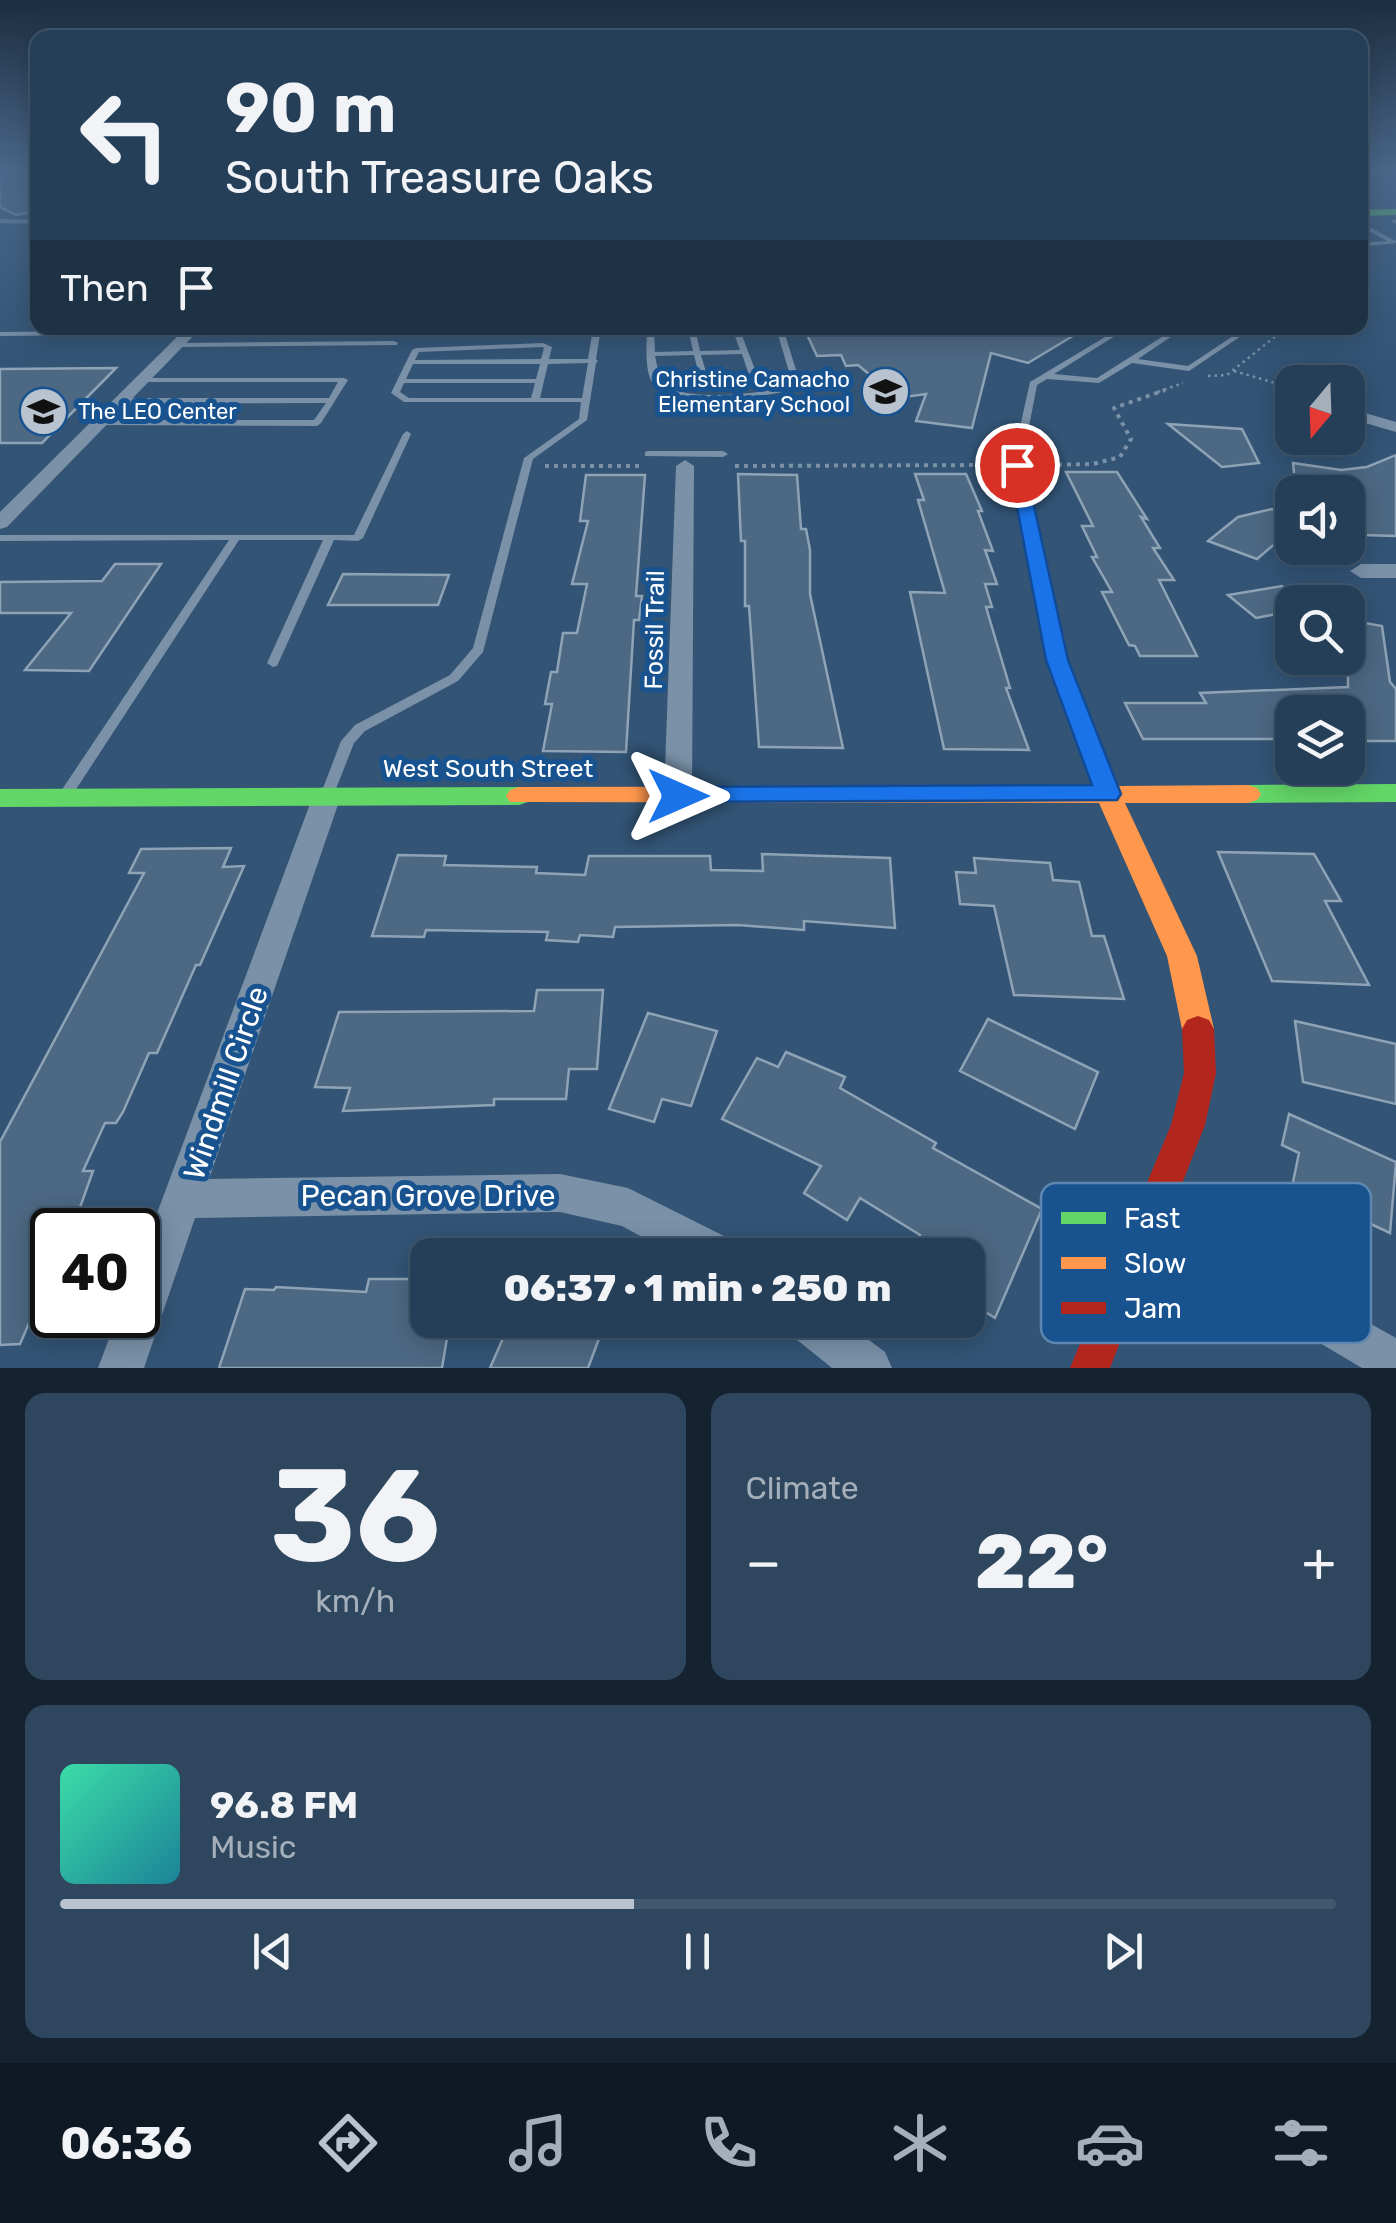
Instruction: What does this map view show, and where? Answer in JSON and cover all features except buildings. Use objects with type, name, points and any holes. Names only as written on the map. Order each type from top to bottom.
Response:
[{"type":"street","points":[[2,519],[187,335]]},
{"type":"street","points":[[1365,419],[1396,427]]},
{"type":"street","name":"Fossil Trail","points":[[678,796],[685,460]]},
{"type":"street","points":[[1017,464],[1057,660],[1108,794],[1182,956],[1198,1023],[1196,1090],[1166,1183]]},
{"type":"street","points":[[1361,570],[1396,571]]},
{"type":"street","name":"West South Street","points":[[0,798],[1396,793]]},
{"type":"street","name":"Windmill Circle","points":[[121,1368],[186,1199],[327,796]]},
{"type":"street","name":"Pecan Grove Drive","points":[[186,1199],[560,1193],[628,1208],[685,1238]]},
{"type":"street","points":[[829,1338],[868,1368]]},
{"type":"street","points":[[1090,1368],[1101,1343]]},
{"type":"street","points":[[1362,1343],[1396,1363]]},
{"type":"lane","points":[[1368,245],[1394,244]]},
{"type":"lane","points":[[0,334],[30,334]]},
{"type":"lane","points":[[187,335],[394,344]]},
{"type":"lane","points":[[327,796],[348,740],[360,728],[436,690],[474,658],[485,636],[529,458],[583,420],[596,335]]},
{"type":"lane","points":[[651,335],[656,383],[674,394],[791,390],[799,381],[782,335]]},
{"type":"lane","points":[[693,335],[704,377],[729,382],[751,375],[739,335]]},
{"type":"lane","points":[[1017,464],[1030,389],[1113,335]]},
{"type":"lane","points":[[1046,376],[1099,381],[1169,335]]},
{"type":"lane","points":[[1131,360],[1189,369],[1239,335]]},
{"type":"lane","points":[[535,400],[548,347],[543,345],[416,350],[395,393],[407,400],[535,400],[585,400]]},
{"type":"lane","points":[[653,354],[745,352]]},
{"type":"lane","points":[[410,362],[594,361]]},
{"type":"lane","points":[[100,423],[317,423],[344,380],[142,380]]},
{"type":"lane","points":[[198,423],[234,380]]},
{"type":"lane","points":[[401,381],[540,381]]},
{"type":"lane","points":[[122,401],[332,400]]},
{"type":"lane","points":[[0,538],[358,538],[406,434]]},
{"type":"lane","points":[[648,454],[685,460],[723,454]]},
{"type":"lane","points":[[62,799],[236,537]]},
{"type":"lane","points":[[272,662],[330,538]]},
{"type":"path","points":[[1200,378],[1234,370],[1277,335]]},
{"type":"path","points":[[1234,370],[1275,383]]},
{"type":"path","points":[[549,466],[685,460],[1080,465],[1120,456],[1131,438],[1114,408],[1184,383]]},
{"type":"traffic: fast","points":[[1248,794],[1396,793]]},
{"type":"traffic: fast","points":[[0,798],[519,796]]},
{"type":"traffic: slow","points":[[1017,463],[1057,660],[1108,794],[1182,956],[1198,1029]]},
{"type":"traffic: slow","points":[[519,796],[1248,794]]},
{"type":"traffic: jam","points":[[1165,1183],[1188,1125],[1200,1073],[1198,1029]]},
{"type":"traffic: jam","points":[[1090,1368],[1100,1343]]},
{"type":"place","name":"Christine Camacho Elementary School","points":[[885,392]]},
{"type":"place","name":"The LEO Center","points":[[43,411]]},
{"type":"route","points":[[678,796],[1108,794],[1057,660],[1017,465]]}]
